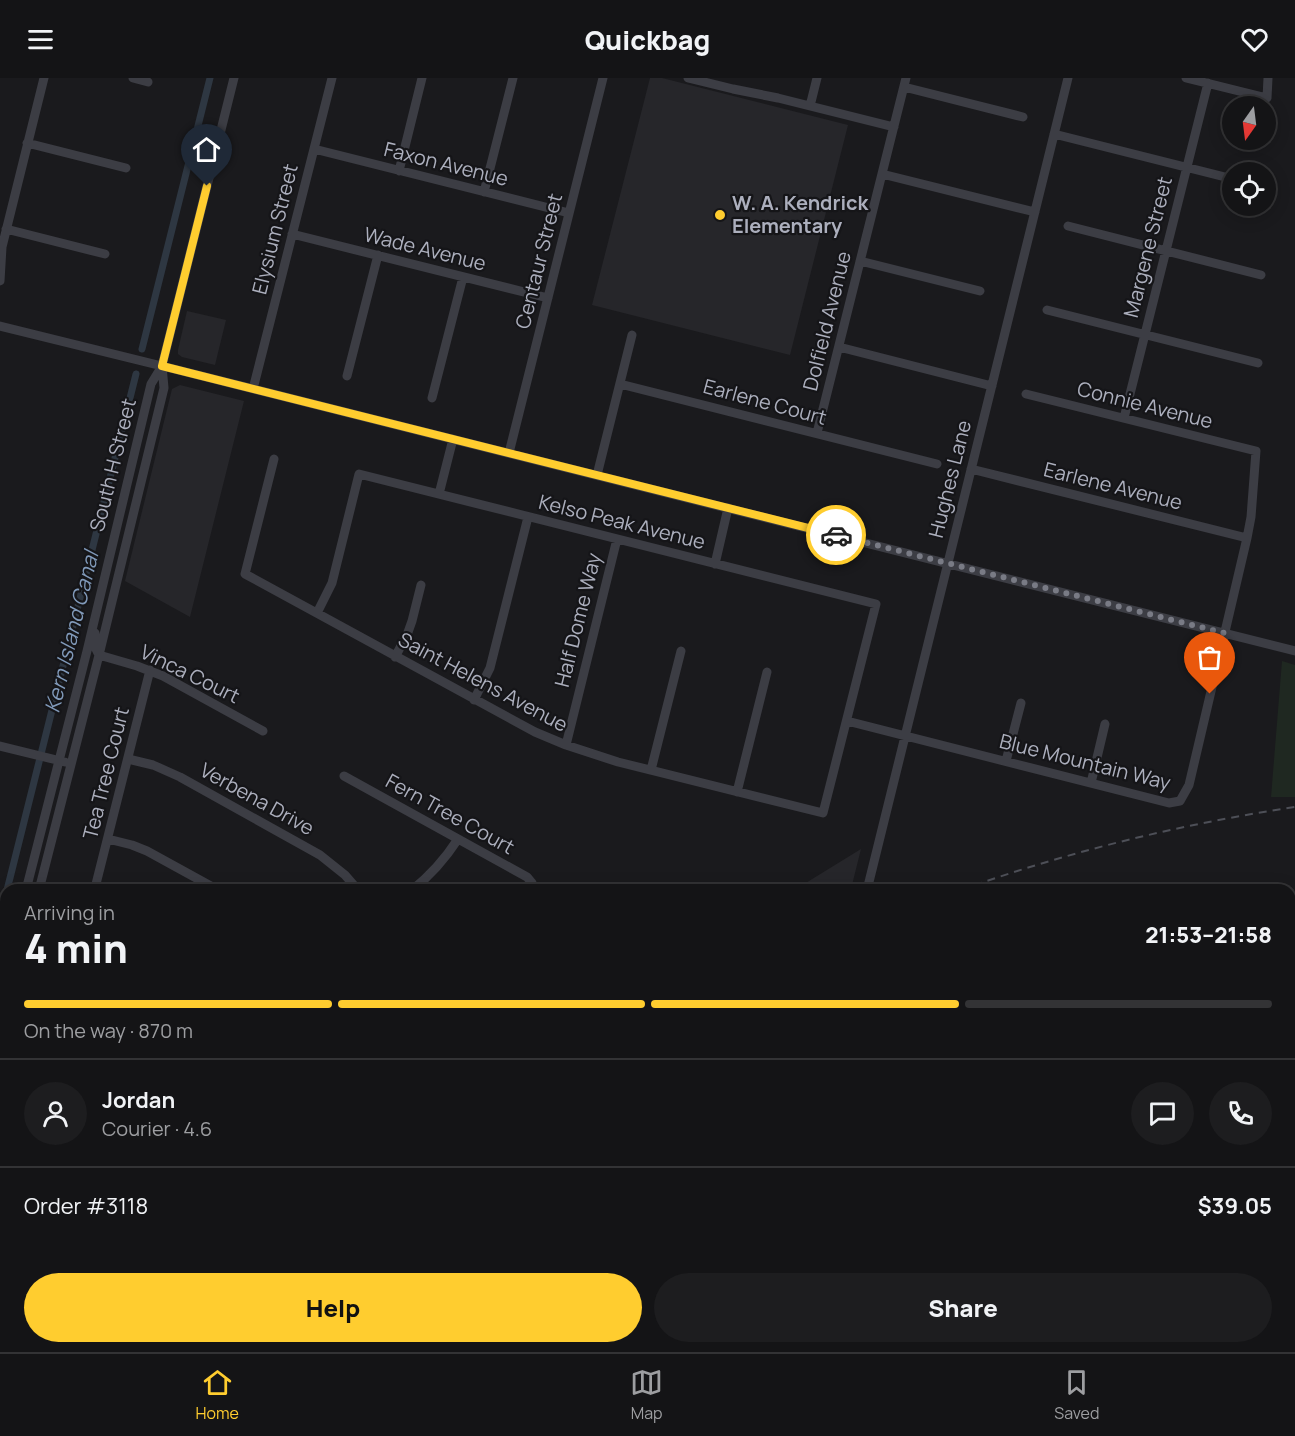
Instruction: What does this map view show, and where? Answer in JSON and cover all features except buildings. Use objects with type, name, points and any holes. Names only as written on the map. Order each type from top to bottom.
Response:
[{"type":"street","points":[[0,281],[2,247],[44,78]]},
{"type":"street","points":[[133,78],[148,82]]},
{"type":"street","name":"South H Street","points":[[28,884],[151,384],[162,366],[234,78]]},
{"type":"street","name":"Elysium Street","points":[[254,389],[332,78]]},
{"type":"street","points":[[399,171],[422,78]]},
{"type":"street","points":[[484,192],[513,78]]},
{"type":"street","name":"Centaur Street","points":[[509,453],[603,78]]},
{"type":"street","points":[[688,78],[894,127]]},
{"type":"street","points":[[810,106],[817,78]]},
{"type":"street","name":"Hughes Lane","points":[[868,884],[1068,78]]},
{"type":"street","points":[[1186,78],[1268,98],[1268,78]]},
{"type":"street","points":[[905,82],[1023,117]]},
{"type":"street","name":"Dolfield Avenue","points":[[817,433],[905,82]]},
{"type":"street","name":"Margene Street","points":[[1124,418],[1208,83]]},
{"type":"street","points":[[1054,134],[1222,176]]},
{"type":"street","points":[[27,143],[126,168]]},
{"type":"street","name":"Faxon Avenue","points":[[314,149],[569,213]]},
{"type":"street","points":[[882,174],[1035,212]]},
{"type":"street","points":[[1068,226],[1261,275]]},
{"type":"street","points":[[6,229],[105,254]]},
{"type":"street","name":"Wade Avenue","points":[[292,234],[548,298]]},
{"type":"street","points":[[347,376],[378,255]]},
{"type":"street","points":[[860,261],[980,291]]},
{"type":"street","points":[[432,398],[463,277]]},
{"type":"street","points":[[1047,310],[1258,363]]},
{"type":"street","points":[[0,326],[1295,651]]},
{"type":"street","points":[[597,475],[632,335]]},
{"type":"street","points":[[839,347],[992,386]]},
{"type":"street","name":"South H Street","points":[[41,884],[164,388],[162,366]]},
{"type":"street","name":"Earlene Court","points":[[620,384],[937,464]]},
{"type":"street","name":"Connie Avenue","points":[[1026,394],[1256,451],[1251,517],[1247,538]]},
{"type":"street","points":[[439,494],[453,439]]},
{"type":"street","points":[[134,455],[128,506],[134,513]]},
{"type":"street","name":"Saint Helens Avenue","points":[[274,459],[245,574],[535,732],[595,756],[823,813],[847,721]]},
{"type":"street","name":"Earlene Avenue","points":[[971,469],[1247,538]]},
{"type":"street","name":"Kelso Peak Avenue","points":[[317,613],[332,583],[359,474],[876,604],[847,721]]},
{"type":"street","points":[[715,564],[728,508]]},
{"type":"street","points":[[474,700],[490,668],[528,517]]},
{"type":"street","points":[[1224,633],[1247,538]]},
{"type":"street","name":"Half Dome Way","points":[[566,745],[617,539]]},
{"type":"street","points":[[395,657],[407,635],[421,585]]},
{"type":"street","points":[[99,655],[94,643],[101,591]]},
{"type":"street","name":"Blue Mountain Way","points":[[847,721],[1169,803],[1180,801],[1189,785],[1224,633]]},
{"type":"street","points":[[651,770],[681,651]]},
{"type":"street","name":"Vinca Court","points":[[99,655],[150,670],[263,731]]},
{"type":"street","name":"Tea Tree Court","points":[[96,884],[150,670]]},
{"type":"street","points":[[737,792],[767,672]]},
{"type":"street","points":[[1006,761],[1021,703]]},
{"type":"street","points":[[1090,783],[1105,724]]},
{"type":"street","points":[[0,746],[71,763]]},
{"type":"street","name":"Verbena Drive","points":[[128,759],[167,770],[320,855],[353,884]]},
{"type":"street","name":"Fern Tree Court","points":[[344,776],[527,877],[532,884]]},
{"type":"street","points":[[108,839],[147,851],[199,884]]},
{"type":"street","points":[[419,884],[442,862],[458,839]]},
{"type":"shaded area","name":"W. A. Kendrick Elementary","points":[[650,78],[662,78],[848,125],[790,355],[592,305]]},
{"type":"shaded area","points":[[187,311],[226,320],[215,365],[178,354]]},
{"type":"shaded area","points":[[180,385],[244,401],[190,617],[125,581],[172,389]]},
{"type":"shaded area","points":[[1282,661],[1295,665],[1295,797],[1271,797]]},
{"type":"shaded area","points":[[861,849],[852,884],[804,884]]},
{"type":"waterway","name":"Kern Island Canal","points":[[142,349],[210,78]]},
{"type":"waterway","name":"Kern Island Canal","points":[[8,884],[136,374]]},
{"type":"railway","points":[[979,884],[1126,840],[1295,807]]},
{"type":"way so far","points":[[836,535],[1224,633],[1210,694]]},
{"type":"place","name":"W. A. Kendrick Elementary","points":[[720,215]]},
{"type":"route","points":[[207,186],[162,366],[836,535]]}]
